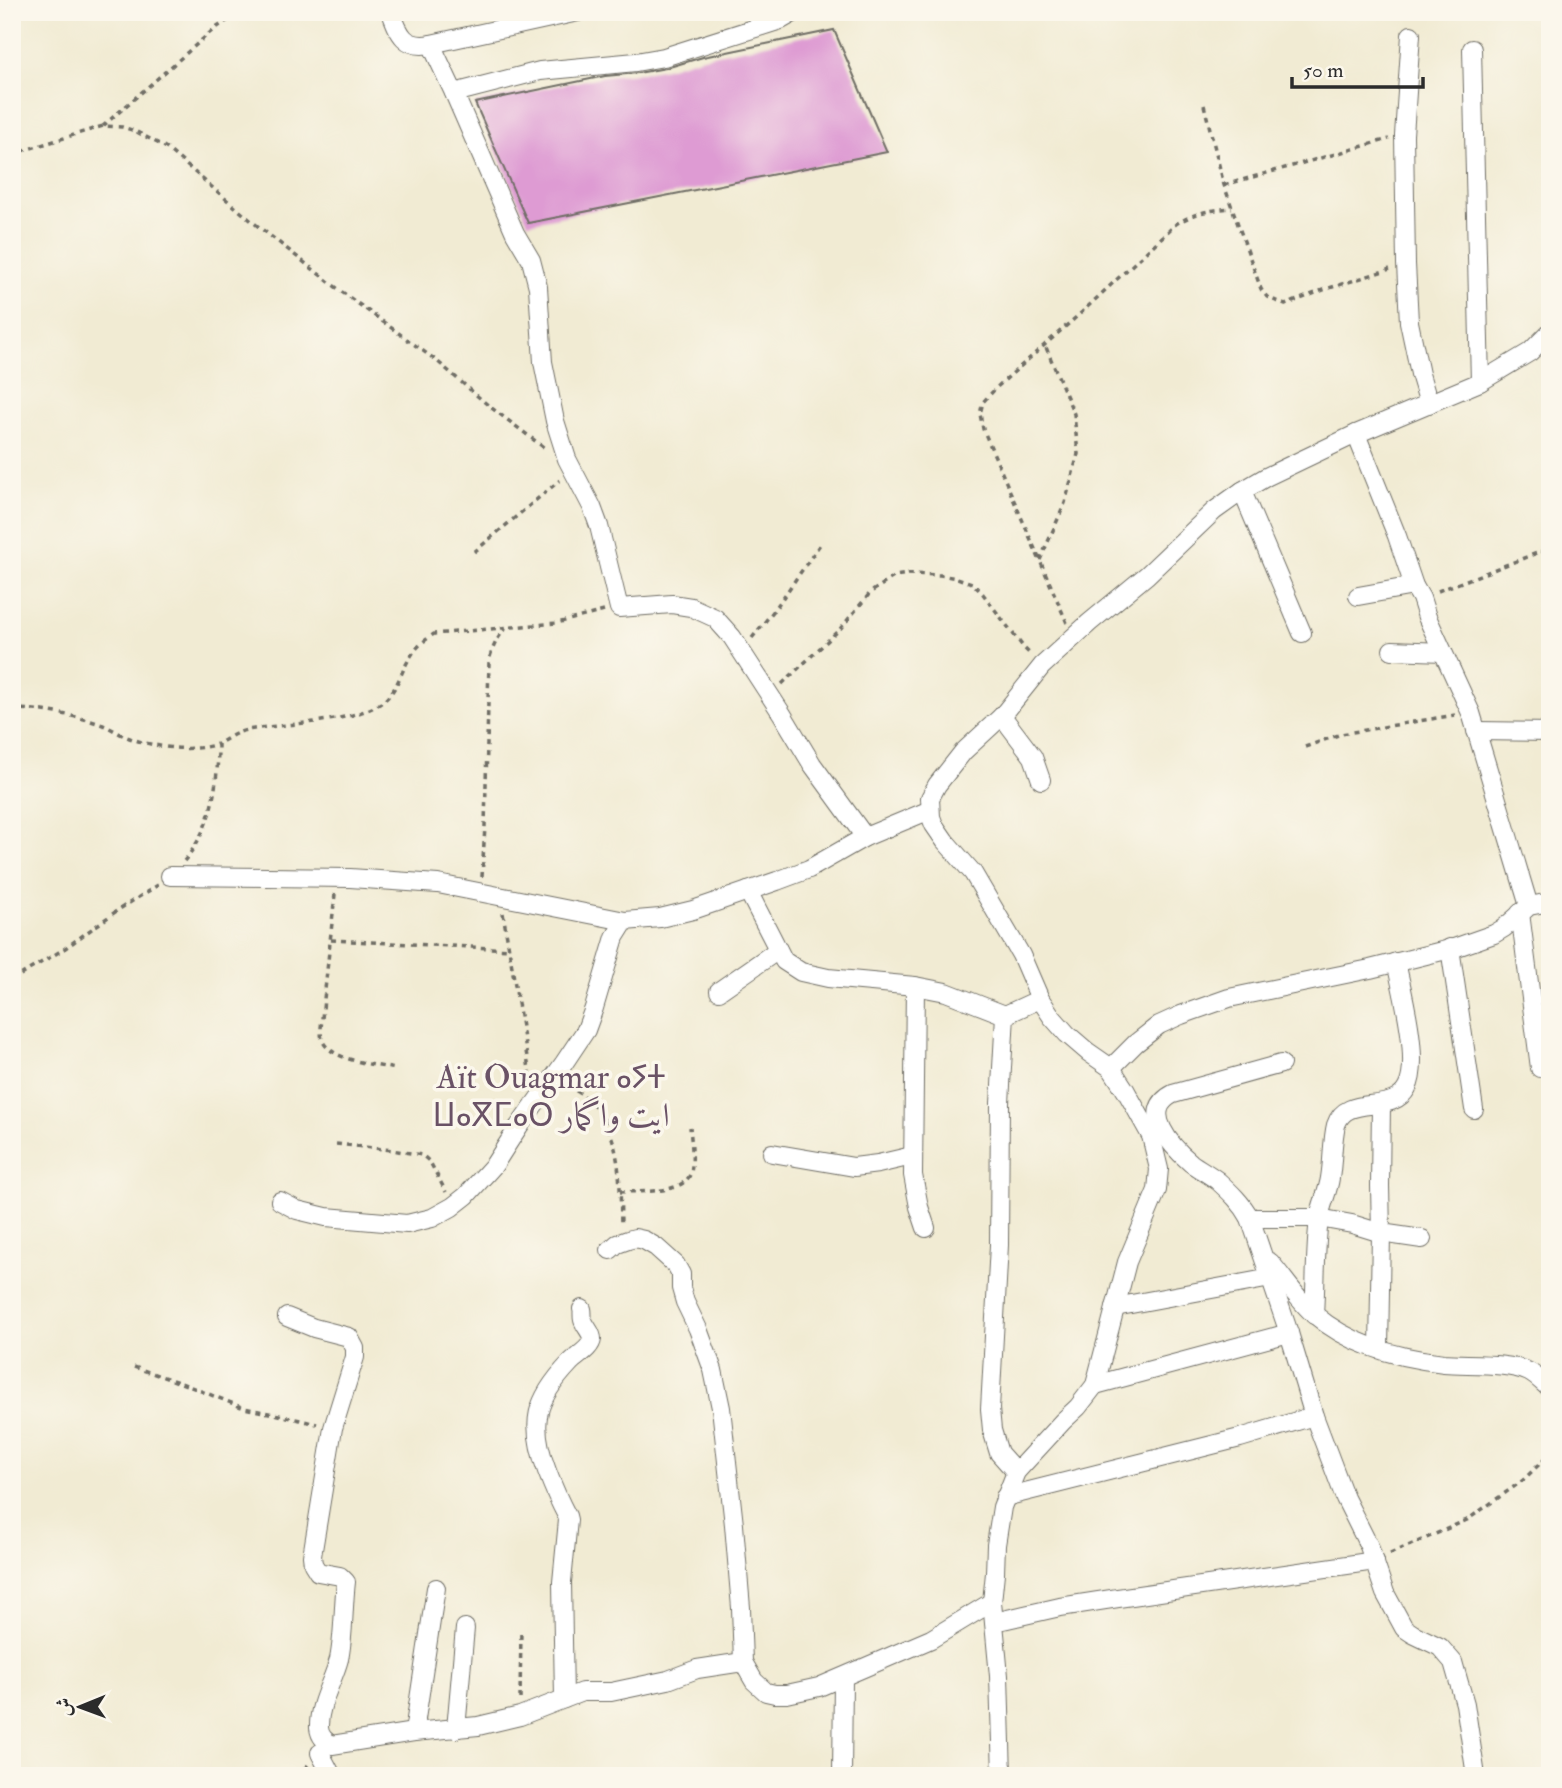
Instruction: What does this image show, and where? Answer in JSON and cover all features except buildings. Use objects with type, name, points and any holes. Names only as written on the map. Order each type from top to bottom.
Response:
[{"type":"street","points":[[391,12],[397,30],[415,45],[431,44],[578,12]]},
{"type":"street","points":[[454,93],[540,71],[664,57],[781,20],[795,12]]},
{"type":"street","points":[[1410,36],[1404,135],[1406,264],[1409,322],[1429,404]]},
{"type":"street","points":[[431,44],[510,221],[531,260],[538,287],[542,353],[548,389],[570,464],[599,526],[620,608],[672,604],[691,607],[715,618],[732,637],[812,764],[865,837]]},
{"type":"street","points":[[1472,50],[1480,382]]},
{"type":"street","points":[[1002,1776],[999,1676],[992,1602],[1002,1507],[1016,1472],[1094,1385],[1128,1262],[1157,1190],[1159,1170],[1151,1136],[1111,1068],[1067,1034],[1052,1017],[1040,999],[1021,955],[973,873],[938,832],[931,817],[930,798],[963,752],[1002,716],[1042,666],[1147,575],[1214,511],[1242,491],[1356,434],[1480,382],[1530,352],[1550,332]]},
{"type":"street","points":[[1356,434],[1427,617],[1471,713],[1525,909],[1540,1068]]},
{"type":"street","points":[[1242,491],[1302,633]]},
{"type":"street","points":[[1358,596],[1417,592]]},
{"type":"street","points":[[1392,650],[1443,652]]},
{"type":"street","points":[[1002,716],[1033,757],[1041,780]]},
{"type":"street","points":[[1476,731],[1550,732]]},
{"type":"street","points":[[170,876],[336,878],[438,884],[625,921],[660,918],[693,910],[809,869],[865,837],[930,810]]},
{"type":"street","points":[[748,891],[784,961],[801,972],[813,976],[915,986],[946,992],[1005,1015],[1040,999]]},
{"type":"street","points":[[1111,1068],[1159,1025],[1181,1014],[1229,998],[1370,970],[1450,948],[1494,934],[1525,909],[1550,902]]},
{"type":"street","points":[[280,1201],[297,1210],[326,1217],[407,1224],[432,1218],[452,1207],[472,1190],[494,1165],[586,1030],[615,937],[625,921]]},
{"type":"street","points":[[1450,948],[1474,1109]]},
{"type":"street","points":[[719,991],[778,950]]},
{"type":"street","points":[[1314,1315],[1319,1218],[1330,1178],[1336,1124],[1352,1108],[1394,1101],[1408,1087],[1412,1060],[1396,962]]},
{"type":"street","points":[[915,986],[912,1156],[914,1188],[926,1228]]},
{"type":"street","points":[[1005,1015],[1001,1077],[999,1245],[990,1409],[992,1430],[999,1453],[1016,1472]]},
{"type":"street","points":[[1281,1064],[1173,1094],[1162,1101],[1158,1120],[1179,1151],[1233,1195],[1250,1218],[1314,1416],[1345,1498],[1375,1561],[1385,1593],[1404,1628],[1440,1647],[1453,1661],[1465,1704],[1476,1776]]},
{"type":"street","points":[[1379,1349],[1381,1104]]},
{"type":"street","points":[[772,1153],[854,1167],[912,1156]]},
{"type":"street","points":[[1250,1218],[1319,1218],[1381,1233],[1422,1239]]},
{"type":"street","points":[[616,1246],[635,1238],[644,1240],[676,1265],[681,1274],[685,1302],[713,1370],[721,1408],[734,1525],[743,1662],[754,1681],[766,1692],[775,1694],[819,1687],[931,1639],[992,1602]]},
{"type":"street","points":[[1261,1249],[1314,1315],[1349,1338],[1413,1358],[1526,1371],[1550,1389]]},
{"type":"street","points":[[1115,1307],[1271,1278]]},
{"type":"street","points":[[564,1699],[562,1582],[568,1520],[553,1490],[542,1458],[536,1422],[548,1391],[571,1361],[591,1343],[582,1309]]},
{"type":"street","points":[[288,1317],[349,1338],[355,1348],[355,1357],[332,1429],[312,1556],[318,1572],[340,1576],[346,1582],[339,1661],[326,1692],[319,1731],[323,1739],[332,1745],[414,1732],[456,1729],[520,1716],[582,1692],[611,1692],[668,1679],[697,1669],[743,1662]]},
{"type":"street","points":[[1094,1385],[1289,1333]]},
{"type":"street","points":[[1005,1497],[1240,1438],[1314,1416]]},
{"type":"street","points":[[994,1622],[1118,1598],[1375,1561]]},
{"type":"street","points":[[414,1732],[436,1588]]},
{"type":"street","points":[[456,1729],[465,1628]]},
{"type":"street","points":[[842,1776],[843,1678]]},
{"type":"street","points":[[320,1753],[332,1776]]},
{"type":"path","points":[[103,126],[213,30],[240,12]]},
{"type":"path","points":[[1204,105],[1224,184],[1261,289],[1267,297],[1285,305],[1406,264]]},
{"type":"path","points":[[12,154],[103,126],[135,131],[165,147],[254,223],[342,292],[437,361],[521,431],[570,464],[474,552]]},
{"type":"path","points":[[1224,184],[1404,135]]},
{"type":"path","points":[[1073,637],[983,429],[980,415],[983,402],[1176,224],[1203,211],[1232,208]]},
{"type":"path","points":[[1040,561],[1065,503],[1078,454],[1074,414],[1045,345]]},
{"type":"path","points":[[741,652],[821,543]]},
{"type":"path","points":[[1417,592],[1550,548]]},
{"type":"path","points":[[770,696],[840,629],[871,592],[895,576],[908,574],[948,577],[972,583],[1024,649],[1042,666]]},
{"type":"path","points":[[12,709],[25,709],[103,725],[129,738],[164,747],[209,747],[246,730],[342,717],[373,708],[392,694],[410,656],[423,641],[434,634],[557,623],[620,608]]},
{"type":"path","points":[[481,893],[489,661],[491,652],[506,628]]},
{"type":"path","points":[[1305,747],[1341,734],[1471,713]]},
{"type":"path","points":[[12,980],[64,949],[170,876],[188,856],[202,832],[213,804],[218,744]]},
{"type":"path","points":[[336,878],[321,1027],[322,1040],[333,1053],[396,1069]]},
{"type":"path","points":[[500,897],[535,1104]]},
{"type":"path","points":[[331,940],[509,949]]},
{"type":"path","points":[[552,1079],[583,1095],[594,1105],[612,1140],[620,1192],[616,1246]]},
{"type":"path","points":[[620,1192],[654,1191],[674,1187],[685,1181],[692,1165],[690,1127]]},
{"type":"path","points":[[336,1144],[422,1155],[442,1181],[452,1207]]},
{"type":"path","points":[[134,1367],[244,1408],[332,1429]]},
{"type":"path","points":[[1375,1561],[1466,1520],[1522,1481],[1550,1454]]},
{"type":"path","points":[[520,1716],[521,1629]]},
{"type":"district","name":"Aït Ouagmar ⴰⵢⵜ ⵡⴰⴳⵎⴰⵔ ايت واگمار","points":[[551,1095]]}]
